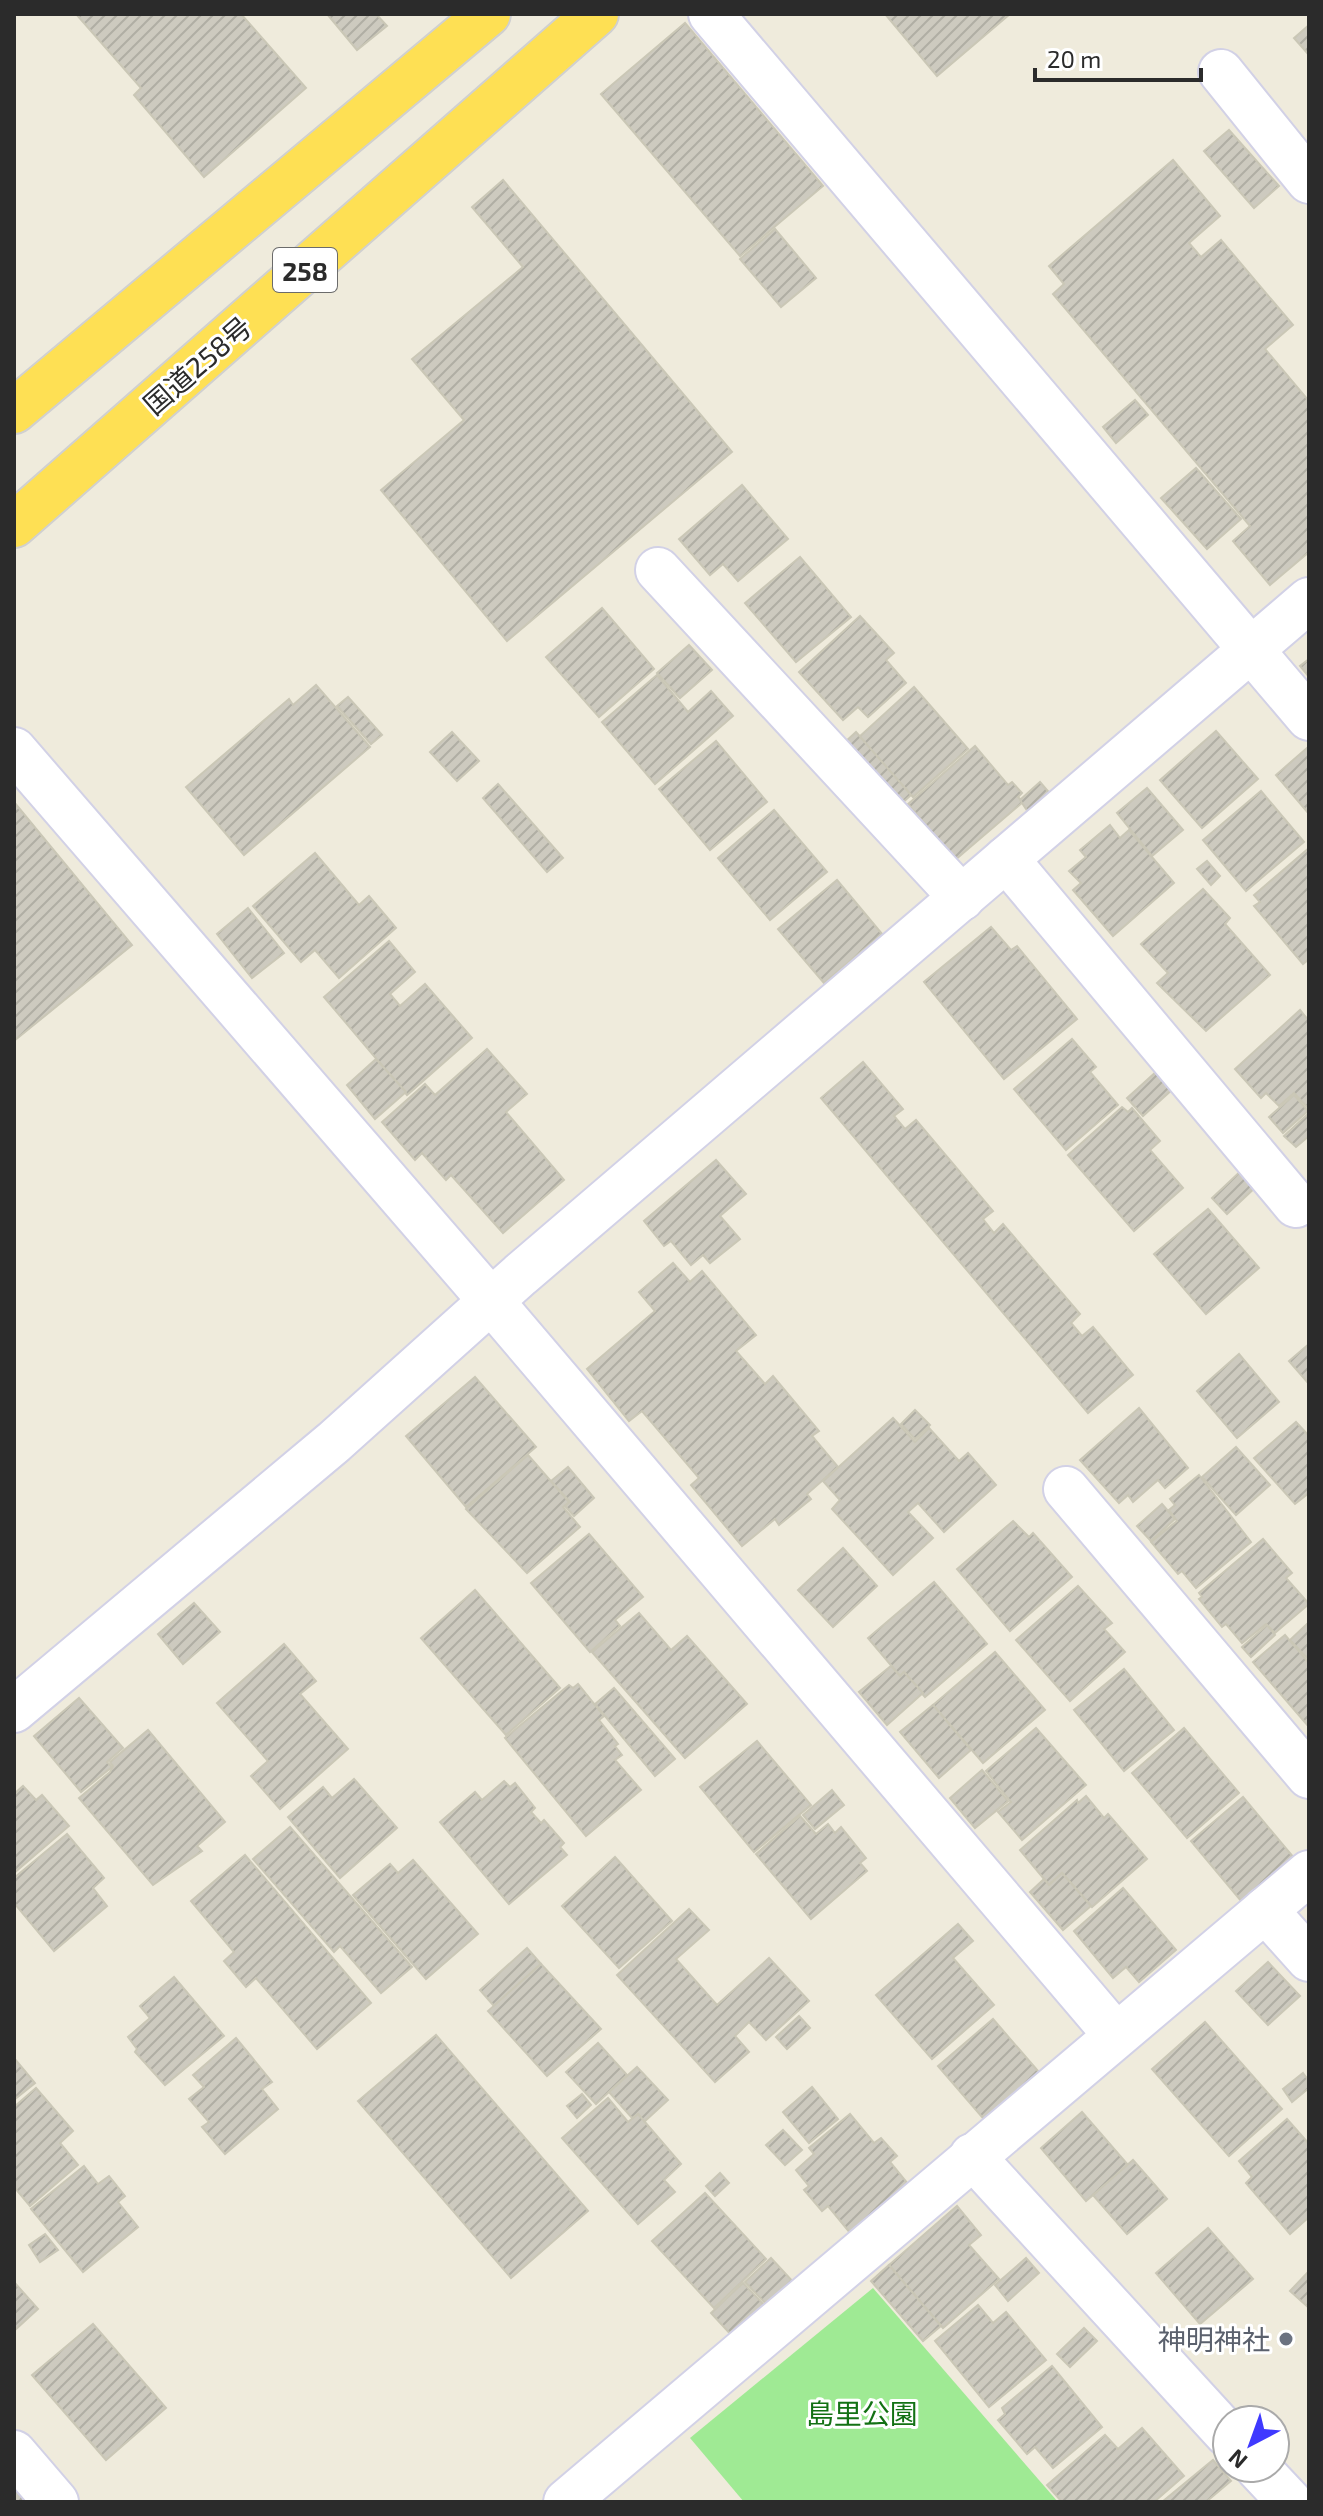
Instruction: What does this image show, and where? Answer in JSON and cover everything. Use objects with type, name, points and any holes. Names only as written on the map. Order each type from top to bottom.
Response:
[{"type":"highway","name":"258","points":[[14,411],[488,14]]},
{"type":"highway","name":"国道258号","points":[[14,525],[596,14]]},
{"type":"street","points":[[711,14],[1309,718]]},
{"type":"street","points":[[1221,72],[1309,181]]},
{"type":"street","points":[[658,570],[962,898]]},
{"type":"street","points":[[14,1710],[334,1442],[491,1301],[1309,600]]},
{"type":"street","points":[[14,750],[491,1301],[1115,2034]]},
{"type":"street","points":[[1006,859],[1296,1205]]},
{"type":"street","points":[[1066,1489],[1309,1776]]},
{"type":"street","points":[[566,2502],[1115,2034],[1309,1873]]},
{"type":"street","points":[[1265,1910],[1309,1959]]},
{"type":"street","points":[[972,2156],[1211,2417]]},
{"type":"street","points":[[14,2453],[56,2502]]},
{"type":"street","points":[[1273,2484],[1290,2502]]},
{"type":"green space","name":"島里公園","points":[[873,2288],[1058,2502],[744,2502],[690,2438]]},
{"type":"building","points":[[76,14],[241,14],[306,88],[204,177],[134,95],[141,88]]},
{"type":"building","points":[[327,14],[376,14],[387,26],[357,50]]},
{"type":"building","points":[[885,14],[1010,14],[937,76]]},
{"type":"building","points":[[685,23],[823,186],[740,256],[601,94]]},
{"type":"building","points":[[1309,25],[1309,55],[1294,38]]},
{"type":"building","points":[[1229,130],[1279,186],[1254,208],[1204,151]]},
{"type":"building","points":[[1173,160],[1220,216],[1189,243],[1201,257],[1221,240],[1293,325],[1265,349],[1309,401],[1309,552],[1270,585],[1233,541],[1250,526],[1053,294],[1064,284],[1049,266]]},
{"type":"building","points":[[503,180],[732,452],[507,641],[381,490],[464,420],[412,359],[523,267],[472,207]]},
{"type":"building","points":[[775,229],[816,278],[781,307],[740,259]]},
{"type":"building","points":[[1135,400],[1148,415],[1116,443],[1103,427]]},
{"type":"building","points":[[1196,468],[1241,519],[1207,549],[1161,498]]},
{"type":"building","points":[[742,485],[788,539],[738,581],[723,564],[710,575],[679,539]]},
{"type":"building","points":[[800,557],[851,617],[796,662],[745,603]]},
{"type":"building","points":[[602,608],[654,669],[599,717],[546,657]]},
{"type":"building","points":[[860,616],[894,653],[886,660],[906,683],[868,717],[858,707],[843,720],[799,672]]},
{"type":"building","points":[[689,645],[712,670],[680,698],[657,673]]},
{"type":"building","points":[[1309,659],[1309,677],[1300,666]]},
{"type":"building","points":[[657,675],[688,712],[711,691],[733,716],[655,784],[602,722]]},
{"type":"building","points":[[316,685],[370,747],[244,855],[186,787],[289,699],[293,705]]},
{"type":"building","points":[[914,687],[968,749],[913,797],[859,737]]},
{"type":"building","points":[[348,697],[382,735],[371,744],[337,706]]},
{"type":"building","points":[[1216,731],[1258,779],[1202,828],[1160,780]]},
{"type":"building","points":[[452,732],[479,761],[457,781],[430,752]]},
{"type":"building","points":[[856,732],[911,795],[900,805],[844,743]]},
{"type":"building","points":[[716,741],[767,802],[710,850],[659,789]]},
{"type":"building","points":[[975,746],[1008,785],[1012,782],[1022,793],[1018,797],[1023,802],[955,860],[908,804]]},
{"type":"building","points":[[1309,748],[1309,814],[1276,775]]},
{"type":"building","points":[[1040,782],[1052,796],[1030,815],[1020,800]]},
{"type":"building","points":[[498,784],[563,858],[547,872],[483,798]]},
{"type":"building","points":[[1147,788],[1183,830],[1152,856],[1117,813]]},
{"type":"building","points":[[1261,791],[1304,842],[1246,891],[1203,840]]},
{"type":"building","points":[[14,802],[132,945],[14,1041]]},
{"type":"building","points":[[774,810],[827,872],[770,920],[718,858]]},
{"type":"building","points":[[1110,825],[1120,838],[1129,830],[1174,883],[1113,936],[1073,890],[1081,883],[1069,871],[1086,857],[1080,850]]},
{"type":"building","points":[[1309,848],[1309,959],[1303,964],[1254,906],[1260,902],[1254,895]]},
{"type":"building","points":[[315,853],[359,905],[369,896],[396,928],[339,978],[315,950],[301,962],[253,906]]},
{"type":"building","points":[[1207,861],[1220,876],[1211,885],[1197,869]]},
{"type":"building","points":[[837,880],[882,934],[824,983],[778,929]]},
{"type":"building","points":[[1203,889],[1230,918],[1225,924],[1270,975],[1206,1031],[1157,983],[1168,973],[1141,944]]},
{"type":"building","points":[[248,908],[284,953],[252,978],[217,934]]},
{"type":"building","points":[[991,927],[1011,950],[1017,946],[1077,1019],[1004,1079],[924,982]]},
{"type":"building","points":[[389,941],[415,972],[390,994],[400,1006],[425,984],[472,1038],[407,1095],[324,997]]},
{"type":"building","points":[[1300,1010],[1309,1021],[1309,1109],[1294,1093],[1279,1106],[1266,1093],[1261,1098],[1235,1069]]},
{"type":"building","points":[[1072,1039],[1096,1067],[1090,1072],[1118,1105],[1066,1150],[1014,1089]]},
{"type":"building","points":[[487,1049],[527,1094],[506,1112],[564,1180],[503,1233],[451,1175],[446,1180],[422,1153],[415,1160],[382,1122],[425,1084],[435,1095]]},
{"type":"building","points":[[376,1059],[406,1092],[375,1119],[347,1085]]},
{"type":"building","points":[[863,1062],[903,1109],[894,1116],[905,1129],[916,1120],[993,1211],[983,1219],[994,1233],[1003,1224],[1080,1314],[1071,1323],[1082,1336],[1093,1327],[1133,1375],[1088,1413],[821,1098]]},
{"type":"building","points":[[1157,1071],[1173,1089],[1143,1116],[1127,1098]]},
{"type":"building","points":[[1294,1095],[1308,1111],[1283,1133],[1269,1117]]},
{"type":"building","points":[[1122,1107],[1128,1112],[1132,1108],[1160,1141],[1150,1150],[1183,1188],[1134,1231],[1068,1155]]},
{"type":"building","points":[[1309,1113],[1309,1136],[1296,1147],[1284,1136]]},
{"type":"building","points":[[716,1160],[746,1194],[720,1216],[740,1239],[710,1263],[703,1255],[691,1265],[671,1241],[664,1246],[644,1221]]},
{"type":"building","points":[[1243,1169],[1258,1185],[1227,1214],[1212,1198]]},
{"type":"building","points":[[1208,1209],[1259,1268],[1206,1314],[1154,1254]]},
{"type":"building","points":[[673,1263],[690,1282],[702,1271],[756,1335],[736,1351],[765,1384],[773,1376],[819,1431],[812,1436],[838,1467],[807,1494],[811,1499],[779,1525],[775,1519],[742,1546],[691,1485],[699,1478],[642,1411],[629,1421],[587,1369],[655,1311],[639,1292]]},
{"type":"building","points":[[1309,1344],[1309,1384],[1289,1361]]},
{"type":"building","points":[[1239,1354],[1279,1402],[1237,1438],[1197,1391]]},
{"type":"building","points":[[475,1377],[536,1447],[466,1507],[406,1436]]},
{"type":"building","points":[[1139,1408],[1188,1468],[1165,1488],[1158,1480],[1133,1502],[1128,1495],[1119,1503],[1080,1460]]},
{"type":"building","points":[[915,1410],[930,1425],[915,1439],[901,1424]]},
{"type":"building","points":[[893,1418],[915,1442],[929,1428],[959,1461],[968,1453],[996,1485],[944,1532],[918,1503],[908,1512],[933,1538],[893,1575],[832,1509],[840,1500],[823,1481]]},
{"type":"building","points":[[1296,1422],[1309,1436],[1309,1493],[1295,1504],[1254,1458]]},
{"type":"building","points":[[1236,1447],[1270,1485],[1236,1515],[1202,1477]]},
{"type":"building","points":[[528,1455],[569,1502],[563,1507],[580,1527],[527,1573],[466,1509]]},
{"type":"building","points":[[568,1467],[594,1498],[574,1516],[565,1506],[570,1502],[551,1481]]},
{"type":"building","points":[[1199,1475],[1251,1542],[1196,1588],[1182,1571],[1178,1574],[1151,1542],[1177,1521],[1169,1510],[1175,1505],[1170,1499]]},
{"type":"building","points":[[1162,1504],[1175,1519],[1151,1541],[1137,1526]]},
{"type":"building","points":[[1013,1521],[1029,1537],[1033,1533],[1072,1577],[1010,1631],[957,1569]]},
{"type":"building","points":[[589,1534],[643,1597],[615,1620],[620,1626],[590,1652],[531,1583]]},
{"type":"building","points":[[1263,1539],[1292,1573],[1286,1578],[1309,1604],[1275,1633],[1266,1624],[1242,1643],[1226,1624],[1222,1627],[1199,1599],[1202,1597],[1199,1593]]},
{"type":"building","points":[[843,1548],[877,1586],[833,1627],[798,1590]]},
{"type":"building","points":[[934,1582],[987,1644],[925,1697],[904,1672],[900,1676],[868,1638]]},
{"type":"building","points":[[1078,1586],[1112,1623],[1104,1629],[1125,1652],[1070,1701],[1016,1640]]},
{"type":"building","points":[[475,1590],[560,1688],[506,1735],[421,1638]]},
{"type":"building","points":[[194,1603],[220,1632],[183,1664],[158,1634]]},
{"type":"building","points":[[639,1613],[671,1650],[687,1636],[747,1704],[685,1758],[592,1652]]},
{"type":"building","points":[[1309,1622],[1309,1660],[1290,1640]]},
{"type":"building","points":[[1267,1625],[1275,1635],[1251,1657],[1242,1647]]},
{"type":"building","points":[[1285,1635],[1309,1663],[1309,1727],[1253,1662]]},
{"type":"building","points":[[284,1644],[316,1681],[300,1694],[348,1749],[280,1809],[251,1776],[268,1761],[217,1703]]},
{"type":"building","points":[[995,1652],[1045,1710],[983,1763],[933,1705]]},
{"type":"building","points":[[891,1666],[900,1676],[904,1672],[923,1693],[887,1725],[859,1692]]},
{"type":"building","points":[[1124,1669],[1174,1730],[1124,1771],[1074,1710]]},
{"type":"building","points":[[578,1684],[604,1716],[599,1720],[618,1744],[615,1746],[622,1755],[615,1760],[641,1790],[586,1836],[505,1738],[569,1685],[573,1688]]},
{"type":"building","points":[[614,1688],[675,1759],[655,1776],[595,1704]]},
{"type":"building","points":[[79,1698],[123,1748],[107,1762],[112,1767],[81,1792],[34,1736]]},
{"type":"building","points":[[933,1705],[971,1750],[939,1778],[900,1732]]},
{"type":"building","points":[[1036,1728],[1086,1785],[1022,1840],[998,1812],[1011,1802],[986,1771]]},
{"type":"building","points":[[1184,1728],[1239,1793],[1187,1838],[1132,1773]]},
{"type":"building","points":[[148,1730],[225,1822],[197,1846],[202,1851],[153,1885],[79,1798],[110,1772],[113,1766],[110,1762]]},
{"type":"building","points":[[757,1741],[811,1805],[754,1852],[700,1787]]},
{"type":"building","points":[[982,1770],[1008,1801],[975,1828],[950,1798]]},
{"type":"building","points":[[354,1779],[397,1828],[340,1878],[288,1817],[323,1787],[332,1798]]},
{"type":"building","points":[[504,1781],[510,1787],[515,1783],[535,1808],[531,1812],[541,1823],[544,1820],[564,1843],[560,1847],[567,1855],[509,1904],[440,1822],[475,1792],[482,1800]]},
{"type":"building","points":[[23,1786],[36,1800],[42,1795],[69,1826],[14,1873],[14,1794]]},
{"type":"building","points":[[832,1790],[844,1805],[815,1829],[803,1815]]},
{"type":"building","points":[[1086,1796],[1104,1818],[1108,1814],[1147,1859],[1092,1907],[1062,1873],[1049,1885],[1020,1850],[1077,1800],[1078,1803]]},
{"type":"building","points":[[1243,1797],[1294,1858],[1242,1902],[1191,1841]]},
{"type":"building","points":[[800,1816],[816,1834],[828,1824],[835,1833],[841,1827],[866,1858],[860,1863],[867,1871],[811,1919],[756,1854]]},
{"type":"building","points":[[290,1827],[412,1967],[381,1993],[340,1946],[334,1952],[253,1859]]},
{"type":"building","points":[[67,1834],[104,1878],[93,1888],[107,1906],[54,1951],[14,1903],[14,1878]]},
{"type":"building","points":[[245,1855],[371,2003],[317,2049],[256,1978],[246,1987],[224,1961],[234,1952],[191,1901]]},
{"type":"building","points":[[615,1857],[672,1921],[619,1968],[562,1906]]},
{"type":"building","points":[[413,1860],[478,1934],[426,1979],[353,1895],[390,1864],[398,1873]]},
{"type":"building","points":[[1062,1873],[1091,1906],[1063,1930],[1030,1892],[1044,1879],[1049,1885]]},
{"type":"building","points":[[1123,1888],[1176,1950],[1139,1982],[1126,1967],[1113,1978],[1074,1931]]},
{"type":"building","points":[[689,1909],[709,1930],[676,1959],[717,2005],[769,1958],[809,2001],[766,2040],[749,2022],[735,2036],[749,2052],[715,2082],[617,1975]]},
{"type":"building","points":[[958,1924],[973,1941],[953,1958],[994,2005],[932,2059],[876,1995]]},
{"type":"building","points":[[527,1948],[541,1964],[494,2006],[480,1990]]},
{"type":"building","points":[[1268,1962],[1300,1996],[1268,2025],[1236,1991]]},
{"type":"building","points":[[541,1964],[601,2029],[547,2076],[488,2011]]},
{"type":"building","points":[[174,1977],[224,2036],[165,2085],[135,2052],[137,2049],[128,2037],[150,2018],[140,2006]]},
{"type":"building","points":[[799,2016],[810,2028],[787,2049],[776,2037]]},
{"type":"building","points":[[993,2019],[1044,2078],[989,2125],[938,2066]]},
{"type":"building","points":[[1205,2022],[1282,2109],[1229,2156],[1152,2069]]},
{"type":"building","points":[[436,2035],[588,2211],[511,2278],[358,2101]]},
{"type":"building","points":[[236,2038],[272,2082],[262,2089],[278,2109],[225,2154],[202,2127],[209,2122],[189,2099],[204,2087],[193,2075]]},
{"type":"building","points":[[598,2043],[627,2075],[596,2104],[566,2072]]},
{"type":"building","points":[[14,2058],[35,2083],[14,2100]]},
{"type":"building","points":[[637,2067],[668,2100],[644,2122],[638,2114],[632,2118],[609,2092]]},
{"type":"building","points":[[1303,2073],[1309,2081],[1309,2088],[1292,2102],[1283,2089]]},
{"type":"building","points":[[812,2087],[838,2119],[809,2143],[783,2112]]},
{"type":"building","points":[[36,2088],[73,2131],[60,2143],[78,2165],[30,2206],[14,2187],[14,2107]]},
{"type":"building","points":[[582,2094],[591,2105],[577,2118],[567,2106]]},
{"type":"building","points":[[608,2098],[628,2122],[638,2114],[681,2164],[664,2180],[675,2192],[638,2224],[562,2138]]},
{"type":"building","points":[[1082,2112],[1128,2165],[1086,2201],[1041,2148]]},
{"type":"building","points":[[850,2114],[874,2143],[881,2138],[897,2156],[890,2162],[909,2185],[851,2234],[828,2206],[822,2211],[804,2190],[809,2186],[796,2170],[814,2154],[809,2148]]},
{"type":"building","points":[[1287,2119],[1309,2144],[1309,2217],[1290,2234],[1246,2183],[1252,2177],[1239,2161]]},
{"type":"building","points":[[783,2130],[802,2150],[785,2165],[766,2145]]},
{"type":"building","points":[[1133,2160],[1167,2199],[1127,2234],[1093,2195]]},
{"type":"building","points":[[84,2166],[98,2184],[109,2176],[125,2196],[118,2202],[138,2227],[83,2272],[31,2209]]},
{"type":"building","points":[[720,2173],[729,2183],[715,2196],[706,2186]]},
{"type":"building","points":[[705,2193],[766,2259],[714,2308],[652,2241]]},
{"type":"building","points":[[957,2206],[981,2235],[969,2245],[999,2279],[943,2328],[889,2265]]},
{"type":"building","points":[[1208,2228],[1253,2279],[1200,2324],[1156,2273]]},
{"type":"building","points":[[45,2234],[58,2250],[40,2262],[29,2245]]},
{"type":"building","points":[[771,2258],[795,2284],[770,2308],[745,2282]]},
{"type":"building","points":[[1026,2258],[1039,2273],[1008,2301],[995,2285]]},
{"type":"building","points":[[889,2265],[941,2326],[923,2341],[871,2281]]},
{"type":"building","points":[[1309,2271],[1309,2308],[1290,2291]]},
{"type":"building","points":[[14,2282],[38,2309],[14,2331]]},
{"type":"building","points":[[743,2283],[768,2309],[735,2339],[711,2313]]},
{"type":"building","points":[[978,2305],[993,2323],[1006,2312],[1046,2360],[989,2407],[935,2341]]},
{"type":"building","points":[[93,2324],[166,2408],[106,2460],[32,2375]]},
{"type":"building","points":[[1084,2328],[1097,2341],[1070,2367],[1057,2354]]},
{"type":"building","points":[[1052,2366],[1102,2427],[1053,2468],[1035,2447],[1027,2454],[998,2420],[1005,2414],[1002,2408]]},
{"type":"building","points":[[1142,2428],[1184,2476],[1154,2502],[1062,2502],[1047,2485],[1105,2435],[1118,2449]]},
{"type":"building","points":[[1211,2462],[1211,2484],[1227,2484],[1206,2502],[1162,2502]]},
{"type":"building","points":[[14,2482],[32,2502],[14,2502]]},
{"type":"place","name":"神明神社","points":[[1286,2339]]}]
